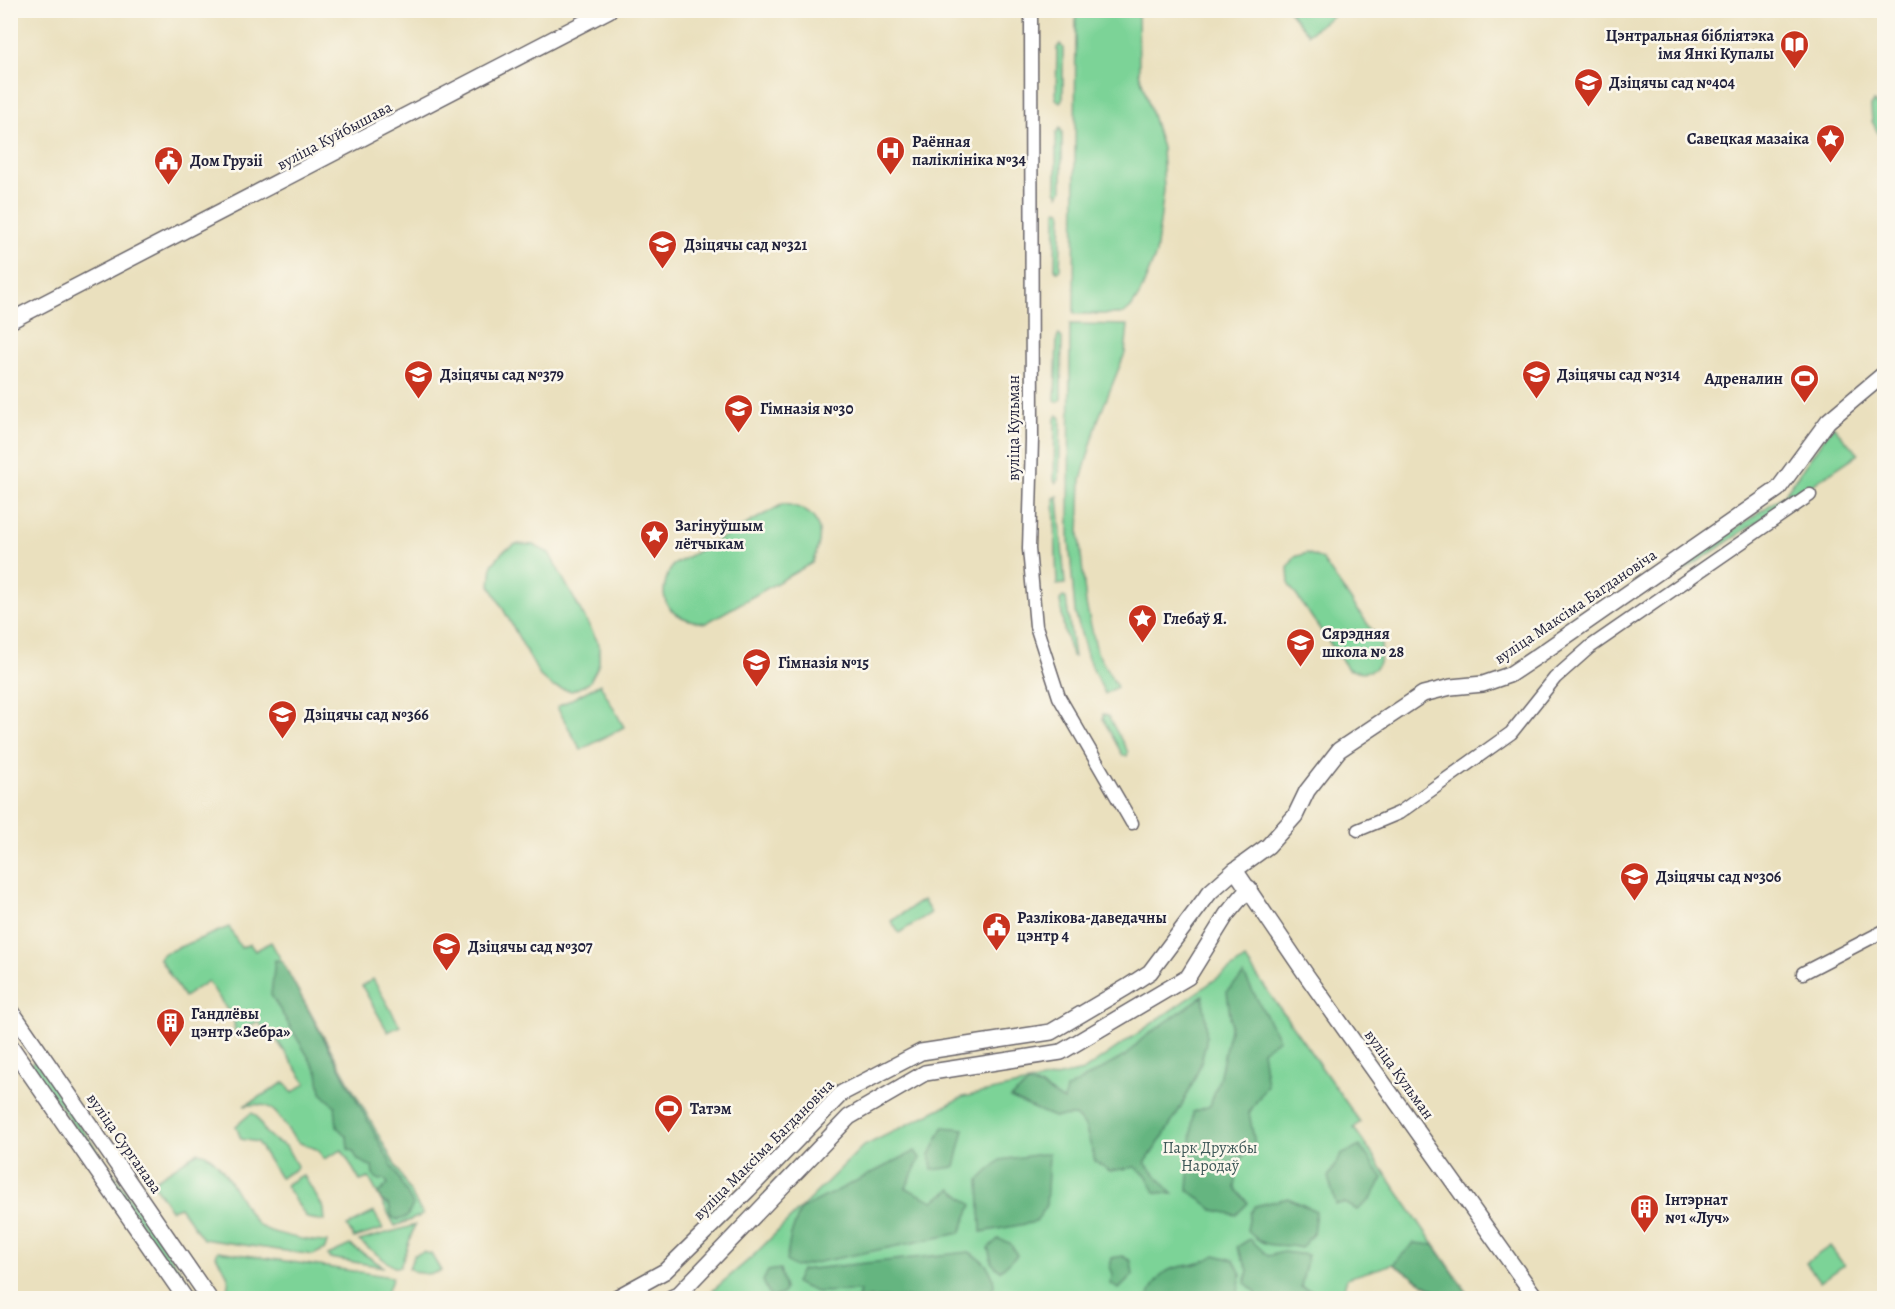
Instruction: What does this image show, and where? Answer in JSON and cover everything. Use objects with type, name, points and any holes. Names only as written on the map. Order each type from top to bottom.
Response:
[{"type":"main road","name":"вуліца Куйбышава","points":[[10,321],[609,10]]},
{"type":"main road","name":"вуліца Максіма Багдановіча","points":[[616,1299],[665,1271],[842,1093],[921,1052],[1051,1032],[1150,972],[1210,892],[1268,846],[1278,835],[1294,816],[1306,791],[1339,750],[1423,694],[1451,687],[1483,684],[1509,675],[1539,655],[1778,489],[1828,421],[1884,374]]},
{"type":"main road","name":"вуліца Кульман","points":[[1235,870],[1307,976],[1536,1299]]},
{"type":"main road","points":[[671,1299],[678,1295],[849,1117],[925,1073],[1061,1052],[1188,977],[1227,914],[1248,888]]},
{"type":"main road","name":"вуліца Сурганава","points":[[10,1009],[209,1299]]},
{"type":"main road","points":[[10,1045],[185,1299]]},
{"type":"street","name":"вуліца Кульман","points":[[1031,10],[1032,440],[1029,549],[1036,626],[1059,697],[1132,823]]},
{"type":"street","points":[[1358,830],[1399,813],[1511,733],[1555,678],[1575,659],[1810,495]]},
{"type":"street","points":[[1803,973],[1884,931]]},
{"type":"green space","points":[[1076,11],[1138,11],[1139,72],[1162,148],[1164,190],[1156,254],[1140,294],[1124,314],[1074,314]]},
{"type":"green space","points":[[1289,11],[1339,11],[1308,34]]},
{"type":"green space","points":[[1060,44],[1063,48],[1063,98],[1060,102],[1056,99],[1057,48]]},
{"type":"green space","points":[[1874,102],[1884,114],[1884,145],[1872,121],[1871,106]]},
{"type":"green space","points":[[1060,128],[1062,132],[1062,190],[1059,195],[1056,190],[1056,134]]},
{"type":"green space","points":[[1058,210],[1062,212],[1058,272],[1055,269],[1056,212]]},
{"type":"green space","points":[[1070,324],[1128,325],[1125,353],[1098,420],[1081,480],[1079,534],[1086,604],[1097,652],[1117,687],[1105,694],[1088,659],[1075,612],[1069,539]]},
{"type":"green space","points":[[1059,335],[1062,338],[1061,399],[1058,402],[1055,400],[1057,338]]},
{"type":"green space","points":[[1058,415],[1061,418],[1059,480],[1056,483],[1054,480],[1055,418]]},
{"type":"green space","points":[[1833,426],[1858,454],[1675,577],[1672,573],[1784,495]]},
{"type":"green space","points":[[1058,496],[1065,584],[1057,585],[1054,498]]},
{"type":"green space","points":[[783,504],[805,511],[817,524],[819,541],[812,563],[706,623],[693,621],[674,612],[668,605],[664,588],[673,565]]},
{"type":"green space","points":[[516,544],[533,545],[549,553],[599,644],[599,664],[589,683],[572,691],[553,687],[540,676],[490,585],[492,565],[503,551]]},
{"type":"green space","points":[[1307,553],[1322,559],[1381,643],[1380,659],[1374,669],[1364,672],[1348,669],[1289,585],[1288,567],[1295,557]]},
{"type":"green space","points":[[1063,597],[1066,598],[1074,657],[1064,630],[1060,600]]},
{"type":"green space","points":[[600,684],[624,727],[581,750],[557,707]]},
{"type":"green space","points":[[1103,714],[1108,716],[1128,752],[1127,756],[1123,756],[1103,719]]},
{"type":"green space","points":[[923,900],[931,913],[899,933],[891,921]]},
{"type":"green space","points":[[229,927],[241,948],[250,944],[255,951],[271,942],[423,1215],[395,1226],[369,1178],[360,1181],[342,1150],[324,1159],[318,1150],[296,1140],[270,1108],[255,1104],[244,1106],[285,1082],[292,1093],[306,1083],[270,1030],[266,1032],[258,1021],[235,1036],[234,1020],[208,981],[184,997],[159,958],[165,953]]},
{"type":"green space","name":"Парк Дружбы Народаў","points":[[1245,959],[1360,1122],[1354,1128],[1471,1298],[1447,1298],[1393,1264],[1347,1278],[1341,1298],[704,1298],[752,1257],[862,1147],[963,1097],[1083,1071]]},
{"type":"green space","points":[[275,960],[282,961],[413,1205],[407,1217],[398,1220],[392,1217],[389,1205],[382,1201],[378,1194],[388,1184],[385,1179],[379,1180],[373,1175],[372,1167],[358,1160],[353,1151],[348,1149],[347,1137],[337,1127],[335,1106],[321,1093],[318,1073],[271,995]]},
{"type":"green space","points":[[1244,975],[1279,1039],[1262,1051],[1267,1085],[1249,1113],[1255,1144],[1238,1162],[1235,1188],[1248,1203],[1236,1215],[1214,1210],[1188,1190],[1193,1112],[1210,1106],[1219,1079],[1231,1024],[1227,991]]},
{"type":"green space","points":[[373,979],[400,1026],[388,1032],[362,986]]},
{"type":"green space","points":[[1203,996],[1207,1035],[1201,1062],[1180,1108],[1145,1163],[1173,1194],[1155,1192],[1146,1175],[1135,1167],[1110,1171],[1095,1161],[1085,1126],[1075,1116],[1054,1117],[1010,1098],[1028,1084],[1041,1086],[1064,1101],[1066,1089],[1125,1056],[1142,1039]]},
{"type":"green space","points":[[35,1060],[199,1298],[192,1298],[31,1064]]},
{"type":"green space","points":[[251,1113],[256,1115],[265,1132],[286,1146],[297,1166],[296,1169],[280,1178],[257,1142],[241,1139],[236,1126]]},
{"type":"green space","points":[[943,1127],[964,1129],[955,1167],[932,1170],[930,1155]]},
{"type":"green space","points":[[1360,1146],[1383,1178],[1371,1199],[1357,1210],[1345,1203],[1336,1204],[1328,1177],[1341,1155]]},
{"type":"green space","points":[[915,1151],[920,1158],[906,1188],[933,1201],[952,1189],[972,1205],[960,1233],[795,1267],[786,1261],[791,1234],[801,1209]]},
{"type":"green space","points":[[198,1152],[216,1162],[252,1218],[259,1225],[302,1239],[327,1242],[325,1249],[313,1255],[203,1239],[180,1207],[171,1210],[152,1182]]},
{"type":"green space","points":[[1049,1153],[1046,1207],[1036,1222],[981,1232],[979,1180],[1000,1160]]},
{"type":"green space","points":[[300,1176],[304,1176],[324,1209],[325,1221],[307,1218],[286,1187]]},
{"type":"green space","points":[[1288,1198],[1316,1211],[1313,1234],[1301,1248],[1266,1244],[1247,1230],[1250,1213],[1255,1206]]},
{"type":"green space","points":[[374,1212],[383,1229],[354,1238],[347,1226]]},
{"type":"green space","points":[[415,1225],[400,1267],[394,1267],[359,1241]]},
{"type":"green space","points":[[998,1239],[1010,1243],[1017,1255],[1000,1271],[992,1263],[988,1248]]},
{"type":"green space","points":[[1250,1239],[1268,1256],[1283,1252],[1308,1255],[1301,1287],[1332,1298],[1257,1298],[1256,1292],[1245,1283],[1248,1270],[1237,1247]]},
{"type":"green space","points":[[1414,1243],[1434,1245],[1471,1298],[1447,1298],[1393,1264]]},
{"type":"green space","points":[[350,1245],[384,1267],[329,1258],[328,1255]]},
{"type":"green space","points":[[1830,1246],[1844,1265],[1820,1282],[1806,1263]]},
{"type":"green space","points":[[218,1251],[393,1277],[385,1298],[224,1298],[228,1276],[216,1256]]},
{"type":"green space","points":[[423,1252],[431,1254],[441,1271],[424,1274],[409,1268],[414,1255]]},
{"type":"green space","points":[[969,1252],[983,1262],[992,1275],[994,1286],[985,1298],[858,1298],[860,1291],[816,1292],[795,1283],[801,1270]]},
{"type":"green space","points":[[1215,1255],[1234,1260],[1241,1274],[1237,1298],[1147,1298],[1162,1275],[1170,1270],[1204,1261]]},
{"type":"green space","points":[[1122,1256],[1131,1261],[1133,1275],[1119,1289],[1110,1284],[1113,1274],[1110,1267],[1112,1258]]},
{"type":"green space","points":[[780,1269],[785,1289],[783,1294],[771,1298],[763,1281],[768,1271]]},
{"type":"place","name":"Цэнтральная бібліятэка імя Янкі Купалы","points":[[1795,70]]},
{"type":"place","name":"Дзіцячы сад №404","points":[[1588,108]]},
{"type":"place","name":"Савецкая мазаіка","points":[[1830,164]]},
{"type":"place","name":"Раённая паліклініка №34","points":[[891,176]]},
{"type":"place","name":"Дом Грузіі","points":[[169,186]]},
{"type":"place","name":"Дзіцячы сад №321","points":[[663,270]]},
{"type":"place","name":"Дзіцячы сад №379","points":[[419,400]]},
{"type":"place","name":"Дзіцячы сад №314","points":[[1536,400]]},
{"type":"place","name":"Адреналин","points":[[1804,404]]},
{"type":"place","name":"Гімназія №30","points":[[739,434]]},
{"type":"place","name":"Загінуўшым лётчыкам","points":[[654,560]]},
{"type":"place","name":"Глебаў Я.","points":[[1142,644]]},
{"type":"place","name":"Сярэдняя школа № 28","points":[[1301,668]]},
{"type":"place","name":"Гімназія №15","points":[[757,688]]},
{"type":"place","name":"Дзіцячы сад №366","points":[[283,740]]},
{"type":"place","name":"Дзіцячы сад №306","points":[[1635,902]]},
{"type":"place","name":"Разлікова-даведачны цэнтр 4","points":[[996,952]]},
{"type":"place","name":"Дзіцячы сад №307","points":[[447,972]]},
{"type":"place","name":"Гандлёвы цэнтр «Зебра»","points":[[170,1048]]},
{"type":"place","name":"Татэм","points":[[669,1134]]},
{"type":"place","name":"Інтэрнат №1 «Луч»","points":[[1644,1234]]}]
